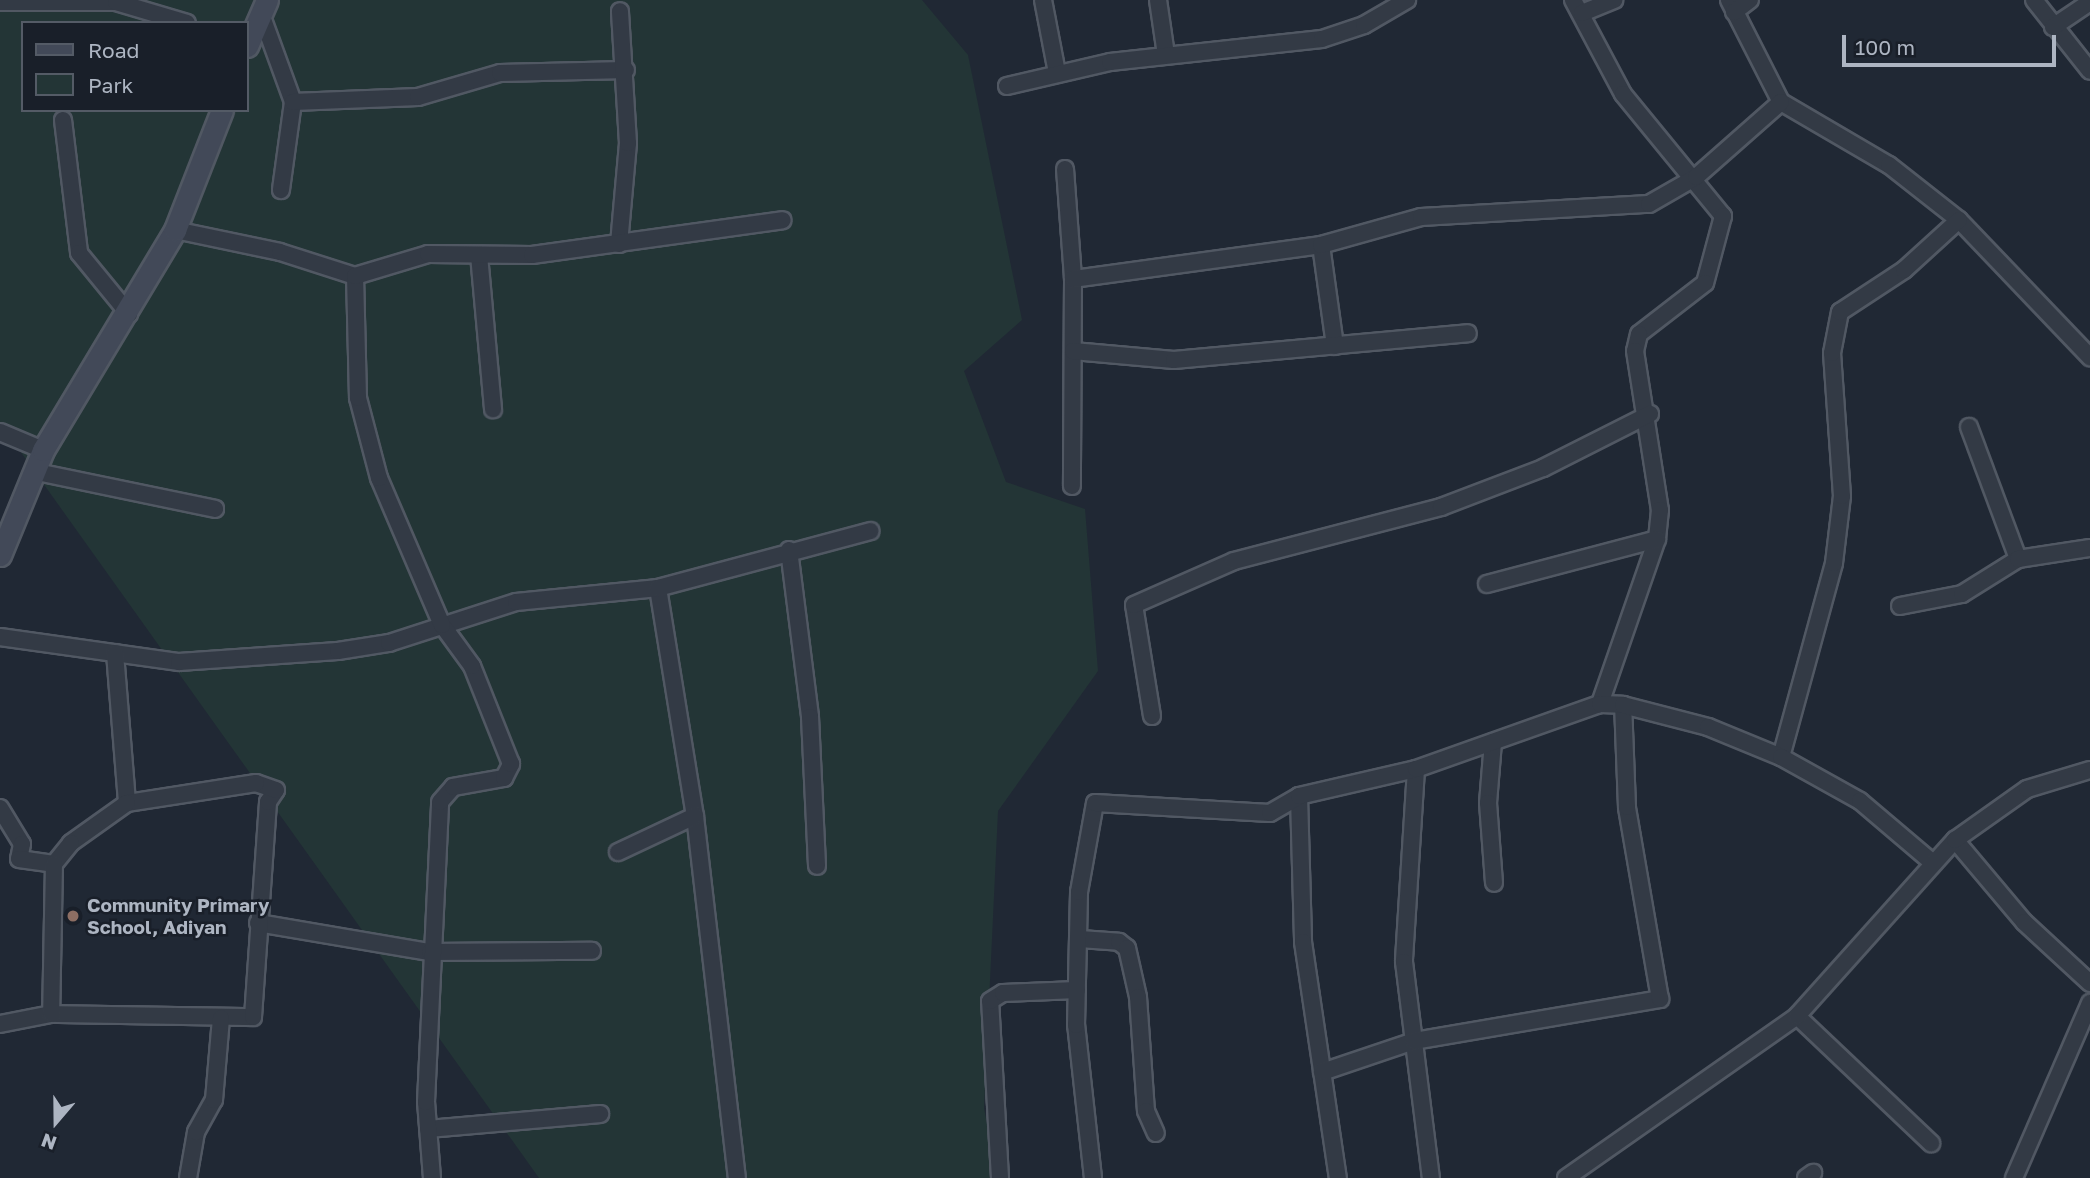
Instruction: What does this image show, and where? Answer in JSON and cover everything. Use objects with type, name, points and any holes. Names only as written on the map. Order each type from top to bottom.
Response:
[{"type":"main road","points":[[248,40],[264,7]]},
{"type":"main road","points":[[0,555],[37,472],[43,450],[129,314],[175,230],[221,112]]},
{"type":"street","points":[[1043,0],[1057,73]]},
{"type":"street","points":[[1158,0],[1166,55]]},
{"type":"street","points":[[1007,86],[1057,73],[1166,55],[1322,39],[1364,25],[1407,0]]},
{"type":"street","points":[[1600,704],[1657,539],[1650,414],[1635,351],[1639,334],[1705,283],[1715,261],[1723,216],[1696,177],[1623,94],[1578,7],[1614,0]]},
{"type":"street","points":[[1750,0],[1731,6],[1781,102],[1889,165],[1959,220],[2090,357]]},
{"type":"street","points":[[2034,0],[2090,71]]},
{"type":"street","points":[[0,2],[116,1],[181,21]]},
{"type":"street","points":[[2053,27],[2090,2]]},
{"type":"street","points":[[264,7],[293,102],[281,190]]},
{"type":"street","points":[[619,244],[628,143],[626,70],[620,11]]},
{"type":"street","points":[[293,102],[418,97],[500,73],[626,70]]},
{"type":"street","points":[[1073,279],[1321,245],[1422,217],[1649,204],[1696,177],[1781,102]]},
{"type":"street","points":[[63,120],[79,253],[129,314]]},
{"type":"street","points":[[1065,169],[1073,279],[1072,486]]},
{"type":"street","points":[[175,230],[280,252],[355,276],[428,254],[479,255],[619,244],[783,220]]},
{"type":"street","points":[[1781,757],[1834,563],[1842,496],[1832,353],[1840,312],[1904,270],[1959,220]]},
{"type":"street","points":[[1321,245],[1335,346]]},
{"type":"street","points":[[479,255],[493,409]]},
{"type":"street","points":[[355,276],[358,398],[383,488],[442,625],[472,666],[511,764],[504,778],[453,787],[440,802],[430,952],[428,1129],[432,1178]]},
{"type":"street","points":[[1073,351],[1174,360],[1468,333]]},
{"type":"street","points":[[1152,716],[1134,606],[1234,561],[1441,508],[1543,468],[1650,414]]},
{"type":"street","points":[[1969,427],[2018,559]]},
{"type":"street","points":[[0,432],[43,450]]},
{"type":"street","points":[[37,472],[215,509]]},
{"type":"street","points":[[0,637],[191,663],[285,658],[389,643],[516,602],[658,588],[789,550],[870,531]]},
{"type":"street","points":[[1486,584],[1657,539]]},
{"type":"street","points":[[1900,606],[1962,594],[2018,559],[2090,548]]},
{"type":"street","points":[[789,550],[810,717],[817,866]]},
{"type":"street","points":[[658,588],[695,816],[737,1178]]},
{"type":"street","points":[[115,653],[127,803]]},
{"type":"street","points":[[1093,1178],[1077,990],[1079,892],[1095,803],[1115,799],[1180,812],[1270,813],[1299,796],[1416,769],[1600,704],[1623,705],[1708,727],[1781,757],[1860,801],[1931,862]]},
{"type":"street","points":[[1322,1072],[1414,1041],[1660,999],[1628,807],[1623,705]]},
{"type":"street","points":[[1493,742],[1488,803],[1494,883]]},
{"type":"street","points":[[1416,769],[1404,933],[1431,1178]]},
{"type":"street","points":[[1566,1178],[1797,1016],[1931,862],[1955,840],[2027,789],[2090,770]]},
{"type":"street","points":[[0,1024],[51,1014],[253,1017],[268,802],[276,790],[256,783],[127,803],[71,843],[54,864],[51,1014]]},
{"type":"street","points":[[1299,796],[1303,942],[1338,1178]]},
{"type":"street","points":[[0,808],[22,844],[19,859],[54,864]]},
{"type":"street","points":[[618,852],[695,816]]},
{"type":"street","points":[[1955,840],[2024,922],[2090,981]]},
{"type":"street","points":[[258,923],[430,952],[592,951]]},
{"type":"street","points":[[1080,939],[1119,942],[1127,948],[1138,997],[1146,1111],[1156,1133]]},
{"type":"street","points":[[1000,1178],[990,1002],[1003,993],[1077,990]]},
{"type":"street","points":[[2014,1178],[2090,1003]]},
{"type":"street","points":[[1797,1016],[1931,1143]]},
{"type":"street","points":[[188,1178],[196,1132],[214,1100],[221,1018]]},
{"type":"street","points":[[428,1129],[600,1114]]},
{"type":"green space","points":[[0,0],[922,0],[968,55],[1022,320],[964,371],[1006,482],[1085,509],[1098,671],[998,811],[984,1108],[997,1178],[539,1178],[0,423]]},
{"type":"place","name":"Community Primary School, Adiyan","points":[[73,916]]}]
